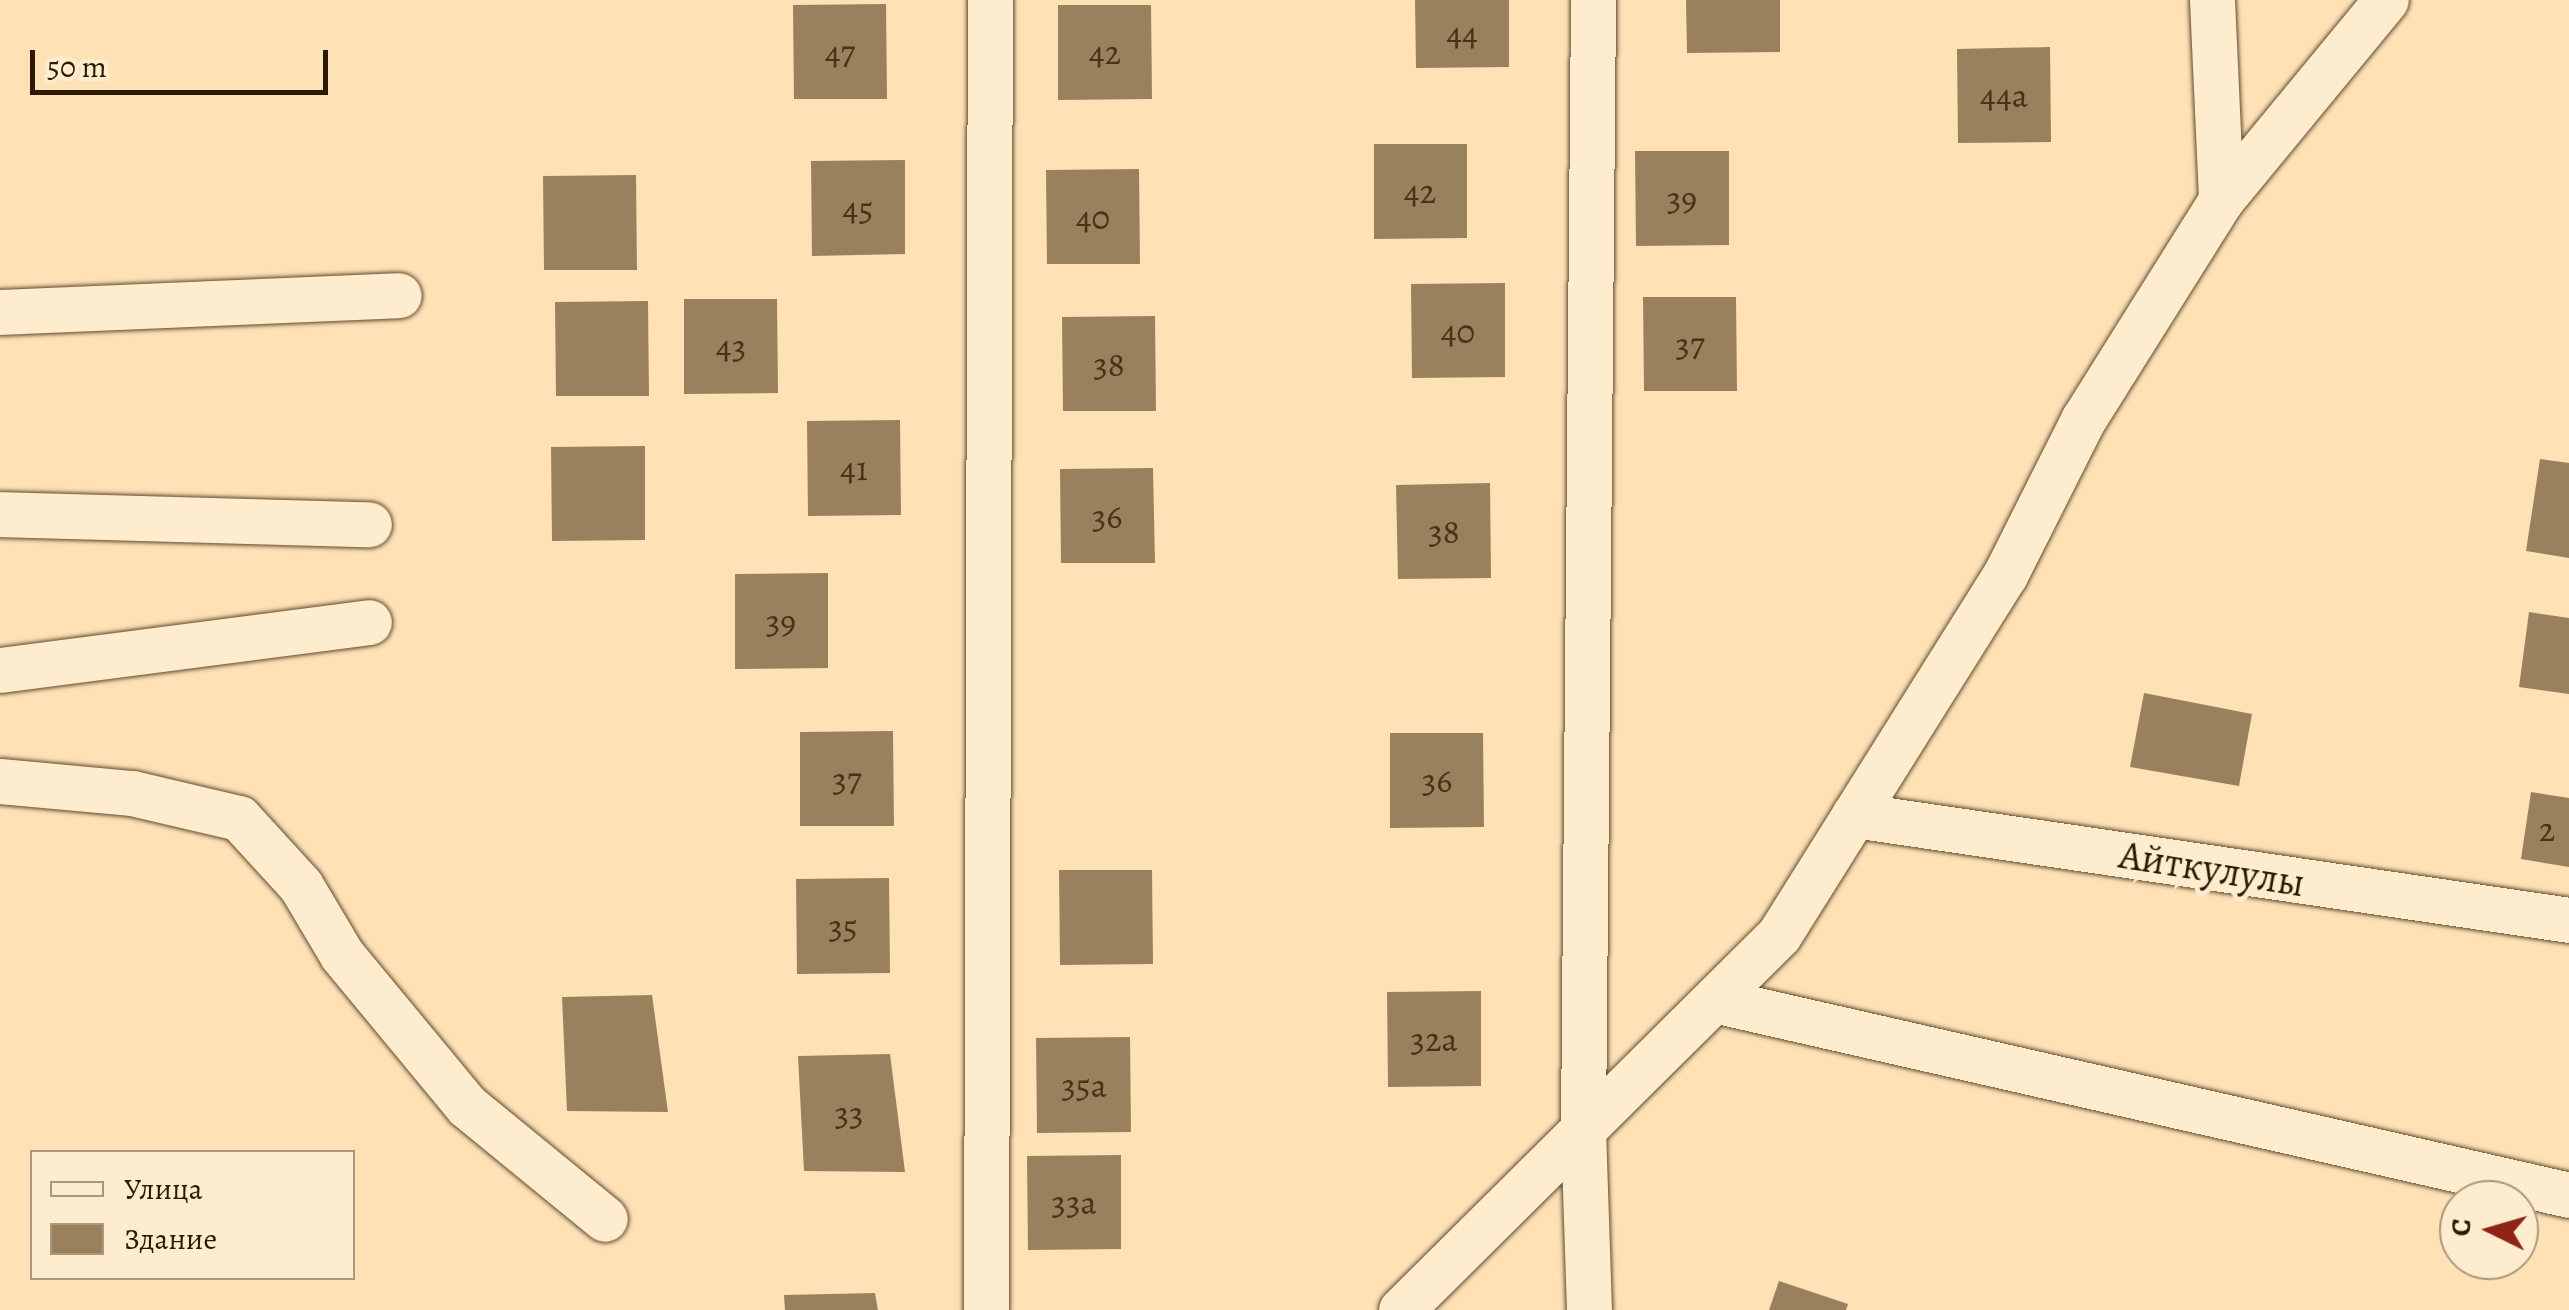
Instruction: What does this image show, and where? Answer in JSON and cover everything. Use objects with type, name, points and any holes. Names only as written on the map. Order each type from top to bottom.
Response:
[{"type":"street","points":[[986,1310],[990,0]]},
{"type":"street","points":[[1589,1310],[1583,1126],[1593,0]]},
{"type":"street","points":[[2212,0],[2221,200]]},
{"type":"street","points":[[1401,1310],[1583,1126],[1718,1001],[1779,935],[2005,575],[2083,420],[2221,200],[2386,0]]},
{"type":"street","points":[[0,312],[399,295]]},
{"type":"street","points":[[0,514],[368,524]]},
{"type":"street","points":[[0,670],[369,622]]},
{"type":"street","points":[[0,781],[132,794],[239,818],[301,886],[342,955],[467,1106],[606,1219]]},
{"type":"street","name":"Айткулулы","points":[[1854,815],[2569,920]]},
{"type":"street","points":[[1718,1001],[2569,1196]]},
{"type":"building","points":[[1415,0],[1509,0],[1509,67],[1416,68]]},
{"type":"building","points":[[1686,0],[1780,0],[1780,52],[1687,53]]},
{"type":"building","points":[[886,4],[887,99],[794,99],[793,5]]},
{"type":"building","points":[[1058,5],[1151,5],[1152,99],[1058,100]]},
{"type":"building","points":[[2050,47],[2051,142],[1958,143],[1957,49]]},
{"type":"building","points":[[1374,144],[1467,144],[1467,238],[1374,239]]},
{"type":"building","points":[[1635,151],[1729,151],[1729,245],[1636,246]]},
{"type":"building","points":[[905,160],[905,254],[812,256],[811,161]]},
{"type":"building","points":[[1139,169],[1140,264],[1047,264],[1046,170]]},
{"type":"building","points":[[636,175],[637,270],[544,270],[543,176]]},
{"type":"building","points":[[1505,283],[1505,377],[1412,378],[1411,284]]},
{"type":"building","points":[[1643,297],[1736,297],[1737,391],[1644,391]]},
{"type":"building","points":[[684,299],[777,299],[778,393],[684,394]]},
{"type":"building","points":[[648,301],[649,396],[556,396],[555,302]]},
{"type":"building","points":[[1155,316],[1156,411],[1063,411],[1062,317]]},
{"type":"building","points":[[900,420],[901,515],[808,516],[807,421]]},
{"type":"building","points":[[645,446],[645,540],[552,541],[551,447]]},
{"type":"building","points":[[2540,459],[2569,463],[2569,558],[2526,551]]},
{"type":"building","points":[[1153,468],[1155,563],[1061,563],[1060,469]]},
{"type":"building","points":[[1490,483],[1491,578],[1398,579],[1396,485]]},
{"type":"building","points":[[828,573],[828,668],[735,669],[735,574]]},
{"type":"building","points":[[2529,612],[2569,618],[2569,694],[2519,687]]},
{"type":"building","points":[[2144,693],[2252,714],[2239,786],[2130,767]]},
{"type":"building","points":[[893,731],[894,826],[800,826],[800,732]]},
{"type":"building","points":[[1390,733],[1483,733],[1484,827],[1390,828]]},
{"type":"building","points":[[2531,792],[2569,798],[2569,867],[2521,859]]},
{"type":"building","points":[[1059,870],[1152,870],[1153,964],[1060,965]]},
{"type":"building","points":[[889,878],[890,973],[797,974],[796,879]]},
{"type":"building","points":[[1481,991],[1481,1086],[1388,1087],[1387,992]]},
{"type":"building","points":[[652,995],[668,1112],[567,1111],[562,997]]},
{"type":"building","points":[[1130,1037],[1131,1132],[1037,1133],[1036,1038]]},
{"type":"building","points":[[890,1054],[905,1172],[804,1171],[798,1056]]},
{"type":"building","points":[[1121,1155],[1121,1249],[1028,1250],[1027,1156]]},
{"type":"building","points":[[1779,1281],[1848,1304],[1846,1310],[1769,1310]]},
{"type":"building","points":[[875,1293],[878,1310],[785,1310],[784,1295]]}]
